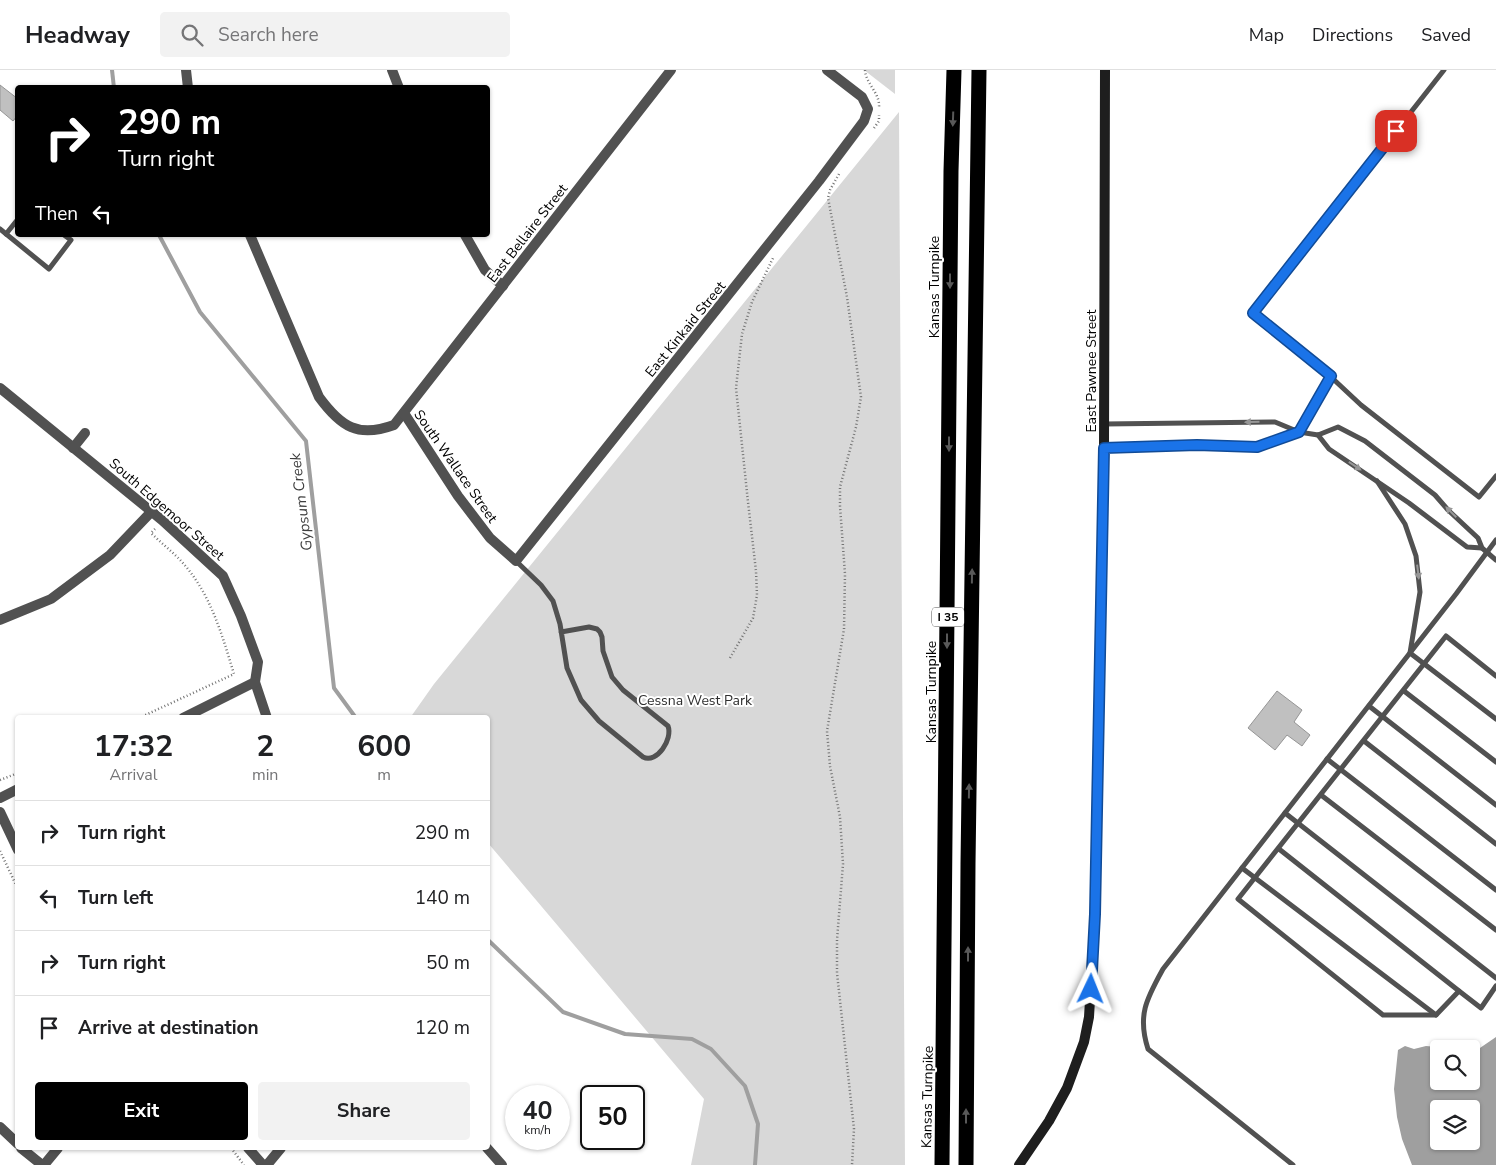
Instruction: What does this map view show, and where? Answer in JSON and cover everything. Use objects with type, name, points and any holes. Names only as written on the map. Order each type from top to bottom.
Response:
[{"type":"highway","name":"Kansas Turnpike","points":[[942,1165],[951,171],[954,70]]},
{"type":"highway","name":"I 35","points":[[966,1165],[968,864],[979,70]]},
{"type":"main road","name":"East Pawnee Street","points":[[1020,1165],[1049,1121],[1067,1088],[1084,1042],[1089,1017],[1095,914],[1104,448],[1105,70]]},
{"type":"street","points":[[186,70],[188,85]]},
{"type":"street","points":[[392,70],[398,85]]},
{"type":"street","name":"East Bellaire Street","points":[[404,413],[672,70]]},
{"type":"street","name":"East Kinkaid Street","points":[[516,561],[820,181],[864,121],[868,109],[862,97],[827,70]]},
{"type":"street","name":"South Wallace Street","points":[[251,237],[319,397],[332,415],[352,429],[366,432],[381,430],[394,425],[404,413],[458,496],[490,538],[516,561]]},
{"type":"street","points":[[466,237],[485,270],[503,286]]},
{"type":"street","name":"South Edgemoor Street","points":[[0,388],[152,511],[223,576],[241,616],[258,662],[256,682],[266,715]]},
{"type":"street","points":[[73,448],[85,433]]},
{"type":"street","points":[[0,620],[51,599],[110,555],[152,511]]},
{"type":"street","points":[[189,715],[256,682]]},
{"type":"street","points":[[0,798],[15,790]]},
{"type":"street","points":[[0,812],[15,844]]},
{"type":"street","points":[[0,1127],[15,1141]]},
{"type":"street","points":[[24,1150],[43,1165],[56,1150]]},
{"type":"street","points":[[250,1150],[263,1165]]},
{"type":"street","points":[[268,1165],[279,1150]]},
{"type":"street","points":[[489,1150],[502,1165]]},
{"type":"lane","points":[[1444,70],[1253,313],[1331,376],[1361,405],[1479,498],[1496,476]]},
{"type":"lane","points":[[6,234],[15,223]]},
{"type":"lane","points":[[0,229],[49,268],[71,240],[67,237]]},
{"type":"lane","points":[[1104,448],[1197,445],[1257,447],[1299,432],[1331,376]]},
{"type":"lane","points":[[1104,424],[1276,422],[1299,432],[1318,435],[1338,427],[1365,441],[1435,495],[1478,538],[1482,548],[1496,560]]},
{"type":"lane","points":[[1318,435],[1329,449],[1409,503],[1467,547],[1482,548]]},
{"type":"lane","points":[[1377,481],[1405,524],[1416,556],[1420,592],[1410,653]]},
{"type":"lane","points":[[1293,1165],[1148,1049],[1142,1033],[1143,1016],[1148,995],[1163,969],[1496,540]]},
{"type":"lane","points":[[516,561],[541,585],[553,601],[567,668],[581,700],[600,721],[643,757],[648,759],[654,758],[669,740],[670,731],[668,726],[622,690],[612,677],[603,651],[600,632],[589,627],[561,632]]},
{"type":"lane","points":[[1459,991],[1436,1015],[1383,1016],[1238,899],[1446,636],[1496,676]]},
{"type":"lane","points":[[1410,653],[1496,719]]},
{"type":"lane","points":[[1404,691],[1496,762]]},
{"type":"lane","points":[[1369,706],[1496,805]]},
{"type":"lane","points":[[1364,741],[1496,844]]},
{"type":"lane","points":[[1327,759],[1496,890]]},
{"type":"lane","points":[[1321,795],[1496,930]]},
{"type":"lane","points":[[1285,813],[1496,978]]},
{"type":"lane","points":[[1279,849],[1481,1008],[1496,986]]},
{"type":"lane","points":[[1242,868],[1436,1015]]},
{"type":"path","points":[[865,70],[865,78],[880,101],[879,121],[873,129]]},
{"type":"path","points":[[843,170],[830,190],[828,198],[847,296],[861,397],[856,427],[840,487],[845,574],[844,629],[826,732],[830,766],[840,817],[843,864],[837,965],[854,1129],[852,1165]]},
{"type":"path","points":[[825,189],[838,173]]},
{"type":"path","points":[[730,658],[753,618],[757,596],[756,571],[736,388],[742,334],[752,302],[774,257]]},
{"type":"path","points":[[145,715],[234,674],[223,637],[207,596],[182,563],[150,533],[162,520]]},
{"type":"path","points":[[0,780],[15,773]]},
{"type":"path","points":[[0,851],[15,883]]},
{"type":"path","points":[[233,1150],[244,1165]]},
{"type":"green space","points":[[864,70],[895,70],[895,94]]},
{"type":"green space","name":"Cessna West Park","points":[[899,112],[905,1165],[691,1165],[704,1099],[490,845],[490,715],[412,715],[434,684]]},
{"type":"shaded area","points":[[1496,1037],[1496,1165],[1412,1165],[1402,1139],[1397,1117],[1394,1089],[1398,1050],[1405,1046],[1414,1049],[1430,1046],[1430,1090],[1480,1090],[1480,1048]]},
{"type":"building","points":[[0,85],[15,97],[15,119],[13,121],[0,110]]},
{"type":"building","points":[[1277,691],[1302,710],[1294,722],[1310,735],[1302,746],[1287,735],[1275,750],[1248,728]]},
{"type":"waterway","name":"Gypsum Creek","points":[[112,70],[114,85]]},
{"type":"waterway","name":"Gypsum Creek","points":[[160,237],[200,312],[306,441],[334,688],[354,715]]},
{"type":"waterway","name":"Gypsum Creek","points":[[490,942],[563,1012],[625,1034],[692,1039],[711,1049],[745,1086],[758,1124],[755,1165]]},
{"type":"route","points":[[1091,989],[1095,914],[1104,448],[1197,445],[1257,447],[1299,432],[1331,376],[1253,313],[1396,131]]}]
